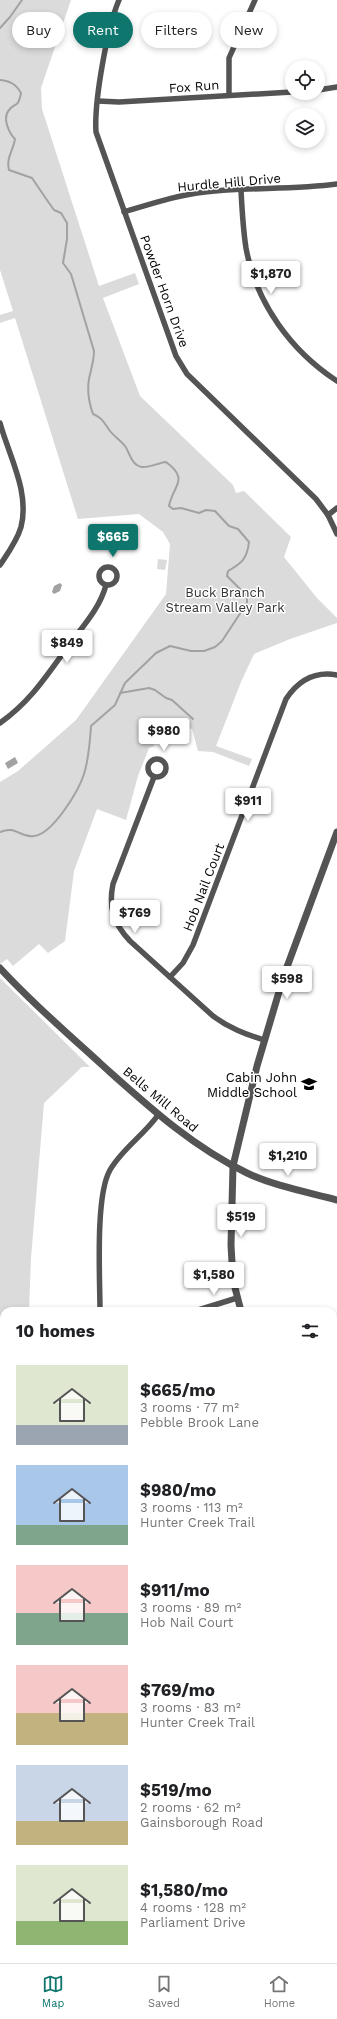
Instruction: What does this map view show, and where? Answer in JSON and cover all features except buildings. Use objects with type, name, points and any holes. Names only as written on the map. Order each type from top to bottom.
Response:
[{"type":"street","name":"Powder Horn Drive","points":[[120,0],[110,30],[98,101],[96,132],[181,366],[187,374],[304,486],[328,515],[337,534]]},
{"type":"street","points":[[229,95],[230,58],[255,0]]},
{"type":"street","points":[[325,89],[337,87]]},
{"type":"street","name":"Fox Run","points":[[98,101],[119,102],[285,92]]},
{"type":"street","name":"Hurdle Hill Drive","points":[[124,212],[170,198],[205,192],[314,187],[337,184]]},
{"type":"street","points":[[241,190],[248,259],[258,289],[271,314],[301,353],[337,381]]},
{"type":"street","points":[[0,423],[22,494],[24,507],[18,536],[0,564]]},
{"type":"street","points":[[328,515],[337,508]]},
{"type":"street","points":[[0,723],[16,712],[42,684],[100,604],[106,585]]},
{"type":"street","name":"Hob Nail Court","points":[[170,977],[183,963],[193,945],[286,699],[298,684],[309,677],[321,674],[337,675]]},
{"type":"street","points":[[154,777],[113,884],[111,903],[114,921],[120,931],[225,1025],[264,1040]]},
{"type":"street","points":[[240,1307],[233,1280],[231,1245],[233,1166],[248,1099],[264,1040],[289,962],[337,832]]},
{"type":"street","name":"Bells Mill Road","points":[[0,968],[30,999],[188,1139],[248,1174],[337,1200]]},
{"type":"street","points":[[100,1307],[101,1216],[105,1184],[109,1172],[117,1160],[150,1127],[158,1114]]},
{"type":"street","points":[[208,1307],[237,1298]]},
{"type":"green space","name":"Buck Branch Stream Valley Park","points":[[0,0],[71,0],[65,18],[65,12],[12,12],[12,48],[55,48],[41,88],[42,109],[99,286],[135,273],[139,284],[103,298],[140,396],[233,485],[236,493],[244,491],[291,537],[284,557],[317,598],[337,618],[337,623],[290,639],[254,654],[241,682],[216,746],[252,759],[249,766],[213,752],[198,751],[192,729],[166,722],[156,733],[154,746],[149,748],[138,776],[126,820],[97,809],[74,871],[65,941],[48,953],[39,944],[13,966],[7,959],[0,964],[0,782],[18,771],[76,720],[166,594],[170,544],[163,532],[139,514],[78,519],[15,318],[0,323],[0,315],[13,311],[0,270]]},
{"type":"green space","points":[[158,559],[167,560],[165,570],[157,569]]},
{"type":"green space","points":[[0,978],[90,1067],[82,1067],[44,1103],[31,1258],[29,1307],[0,1307]]},
{"type":"shaded area","points":[[60,583],[62,585],[60,591],[54,594],[52,592],[54,586]]},
{"type":"shaded area","points":[[15,757],[18,763],[8,769],[5,763]]},
{"type":"waterway","points":[[0,28],[22,0]]},
{"type":"waterway","points":[[0,80],[7,81],[17,87],[21,93],[18,103],[9,110],[6,117],[7,125],[15,139],[8,162],[9,170],[32,178],[54,210],[61,213],[67,223],[67,239],[63,263],[71,274],[94,351],[88,388],[89,401],[93,414],[101,419],[125,446],[135,464],[145,467],[166,462],[173,468],[179,478],[169,506],[173,509],[181,508],[199,513],[206,510],[215,511],[229,526],[238,529],[249,542],[245,557],[240,563],[228,571],[227,576],[247,596],[247,603],[222,641],[215,647],[204,651],[191,651],[170,646],[156,653],[125,683],[115,705],[91,726],[90,744],[84,774],[77,790],[57,820],[49,828],[34,836],[29,836],[10,830],[0,832]]},
{"type":"waterway","points":[[120,693],[149,688],[155,690],[166,698],[172,700],[193,719]]},
{"type":"place","name":"Cabin John Middle School","points":[[309,1084]]}]
